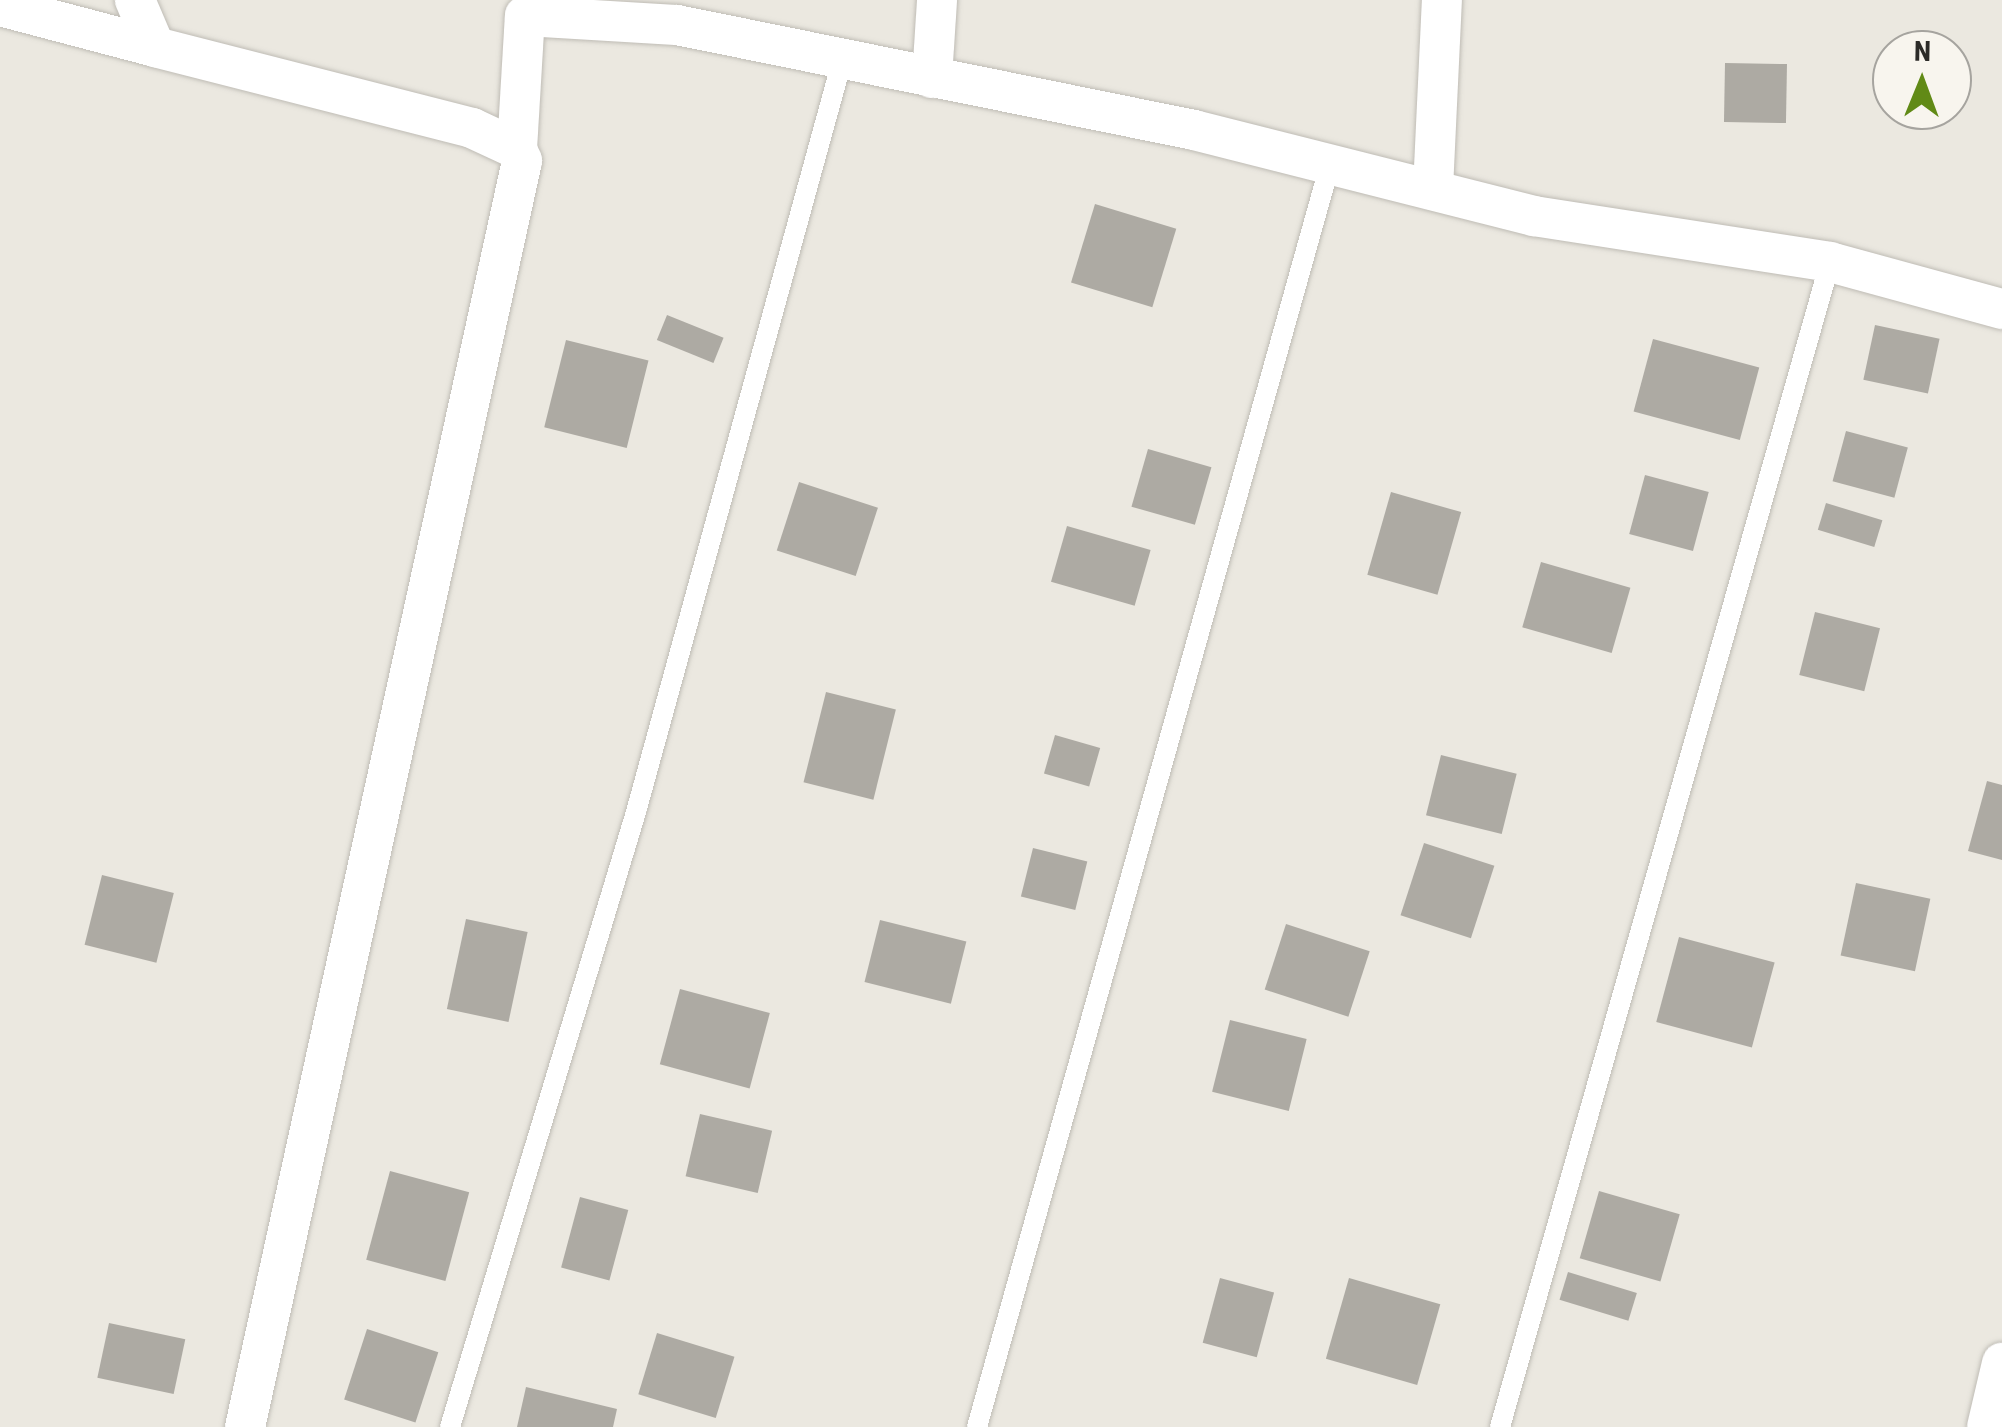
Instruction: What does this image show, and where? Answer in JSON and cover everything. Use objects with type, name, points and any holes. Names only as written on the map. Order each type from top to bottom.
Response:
[{"type":"street","points":[[135,0],[154,46]]},
{"type":"street","points":[[932,78],[937,0]]},
{"type":"street","points":[[1434,189],[1442,0]]},
{"type":"street","points":[[0,6],[472,128],[517,149]]},
{"type":"street","points":[[244,1427],[522,161],[517,149],[526,8],[676,26],[932,78],[1331,161],[1534,216],[1830,262],[2002,309]]},
{"type":"street","points":[[1987,1427],[2002,1362]]},
{"type":"lane","points":[[450,1427],[636,812],[842,61]]},
{"type":"lane","points":[[977,1427],[1331,161]]},
{"type":"lane","points":[[1500,1427],[1830,262]]},
{"type":"building","points":[[1725,63],[1787,64],[1786,123],[1724,122]]},
{"type":"building","points":[[1095,204],[1176,229],[1152,307],[1071,282]]},
{"type":"building","points":[[667,315],[724,338],[713,363],[657,340]]},
{"type":"building","points":[[1875,325],[1940,339],[1928,393],[1863,380]]},
{"type":"building","points":[[1653,339],[1759,367],[1740,440],[1634,411]]},
{"type":"building","points":[[566,340],[648,361],[627,448],[544,427]]},
{"type":"building","points":[[1846,431],[1908,448],[1894,498],[1833,481]]},
{"type":"building","points":[[1148,449],[1211,467],[1195,525],[1131,507]]},
{"type":"building","points":[[1645,475],[1709,492],[1693,551],[1629,534]]},
{"type":"building","points":[[799,482],[878,508],[856,576],[777,550]]},
{"type":"building","points":[[1391,492],[1461,512],[1437,595],[1367,575]]},
{"type":"building","points":[[1826,503],[1882,520],[1874,547],[1818,530]]},
{"type":"building","points":[[1067,526],[1151,550],[1135,606],[1051,582]]},
{"type":"building","points":[[1541,562],[1630,588],[1612,653],[1522,627]]},
{"type":"building","points":[[1815,612],[1880,628],[1864,691],[1799,675]]},
{"type":"building","points":[[826,692],[896,709],[873,800],[804,782]]},
{"type":"building","points":[[1055,735],[1100,748],[1089,786],[1044,773]]},
{"type":"building","points":[[1441,755],[1517,774],[1502,834],[1426,815]]},
{"type":"building","points":[[1987,781],[2002,785],[2002,860],[1968,851]]},
{"type":"building","points":[[1424,843],[1494,866],[1471,938],[1401,915]]},
{"type":"building","points":[[1033,848],[1087,862],[1075,910],[1021,897]]},
{"type":"building","points":[[102,875],[174,893],[156,963],[85,945]]},
{"type":"building","points":[[1856,883],[1930,899],[1915,971],[1841,955]]},
{"type":"building","points":[[466,919],[528,932],[508,1022],[447,1009]]},
{"type":"building","points":[[880,920],[966,942],[951,1004],[865,982]]},
{"type":"building","points":[[1286,924],[1370,951],[1348,1017],[1265,990]]},
{"type":"building","points":[[1679,937],[1775,963],[1752,1048],[1656,1022]]},
{"type":"building","points":[[680,989],[770,1013],[750,1088],[660,1064]]},
{"type":"building","points":[[1230,1020],[1307,1039],[1289,1111],[1212,1092]]},
{"type":"building","points":[[700,1114],[772,1131],[758,1193],[686,1176]]},
{"type":"building","points":[[390,1171],[469,1192],[445,1281],[366,1260]]},
{"type":"building","points":[[1599,1191],[1680,1214],[1660,1281],[1580,1258]]},
{"type":"building","points":[[580,1197],[628,1210],[609,1280],[561,1268]]},
{"type":"building","points":[[1568,1272],[1637,1293],[1628,1321],[1560,1300]]},
{"type":"building","points":[[1220,1278],[1274,1292],[1257,1357],[1203,1343]]},
{"type":"building","points":[[1349,1278],[1440,1304],[1417,1385],[1326,1359]]},
{"type":"building","points":[[109,1323],[185,1339],[174,1394],[97,1378]]},
{"type":"building","points":[[367,1329],[438,1352],[415,1423],[344,1399]]},
{"type":"building","points":[[657,1333],[734,1357],[716,1418],[638,1394]]},
{"type":"building","points":[[526,1387],[617,1409],[613,1427],[517,1427]]}]
